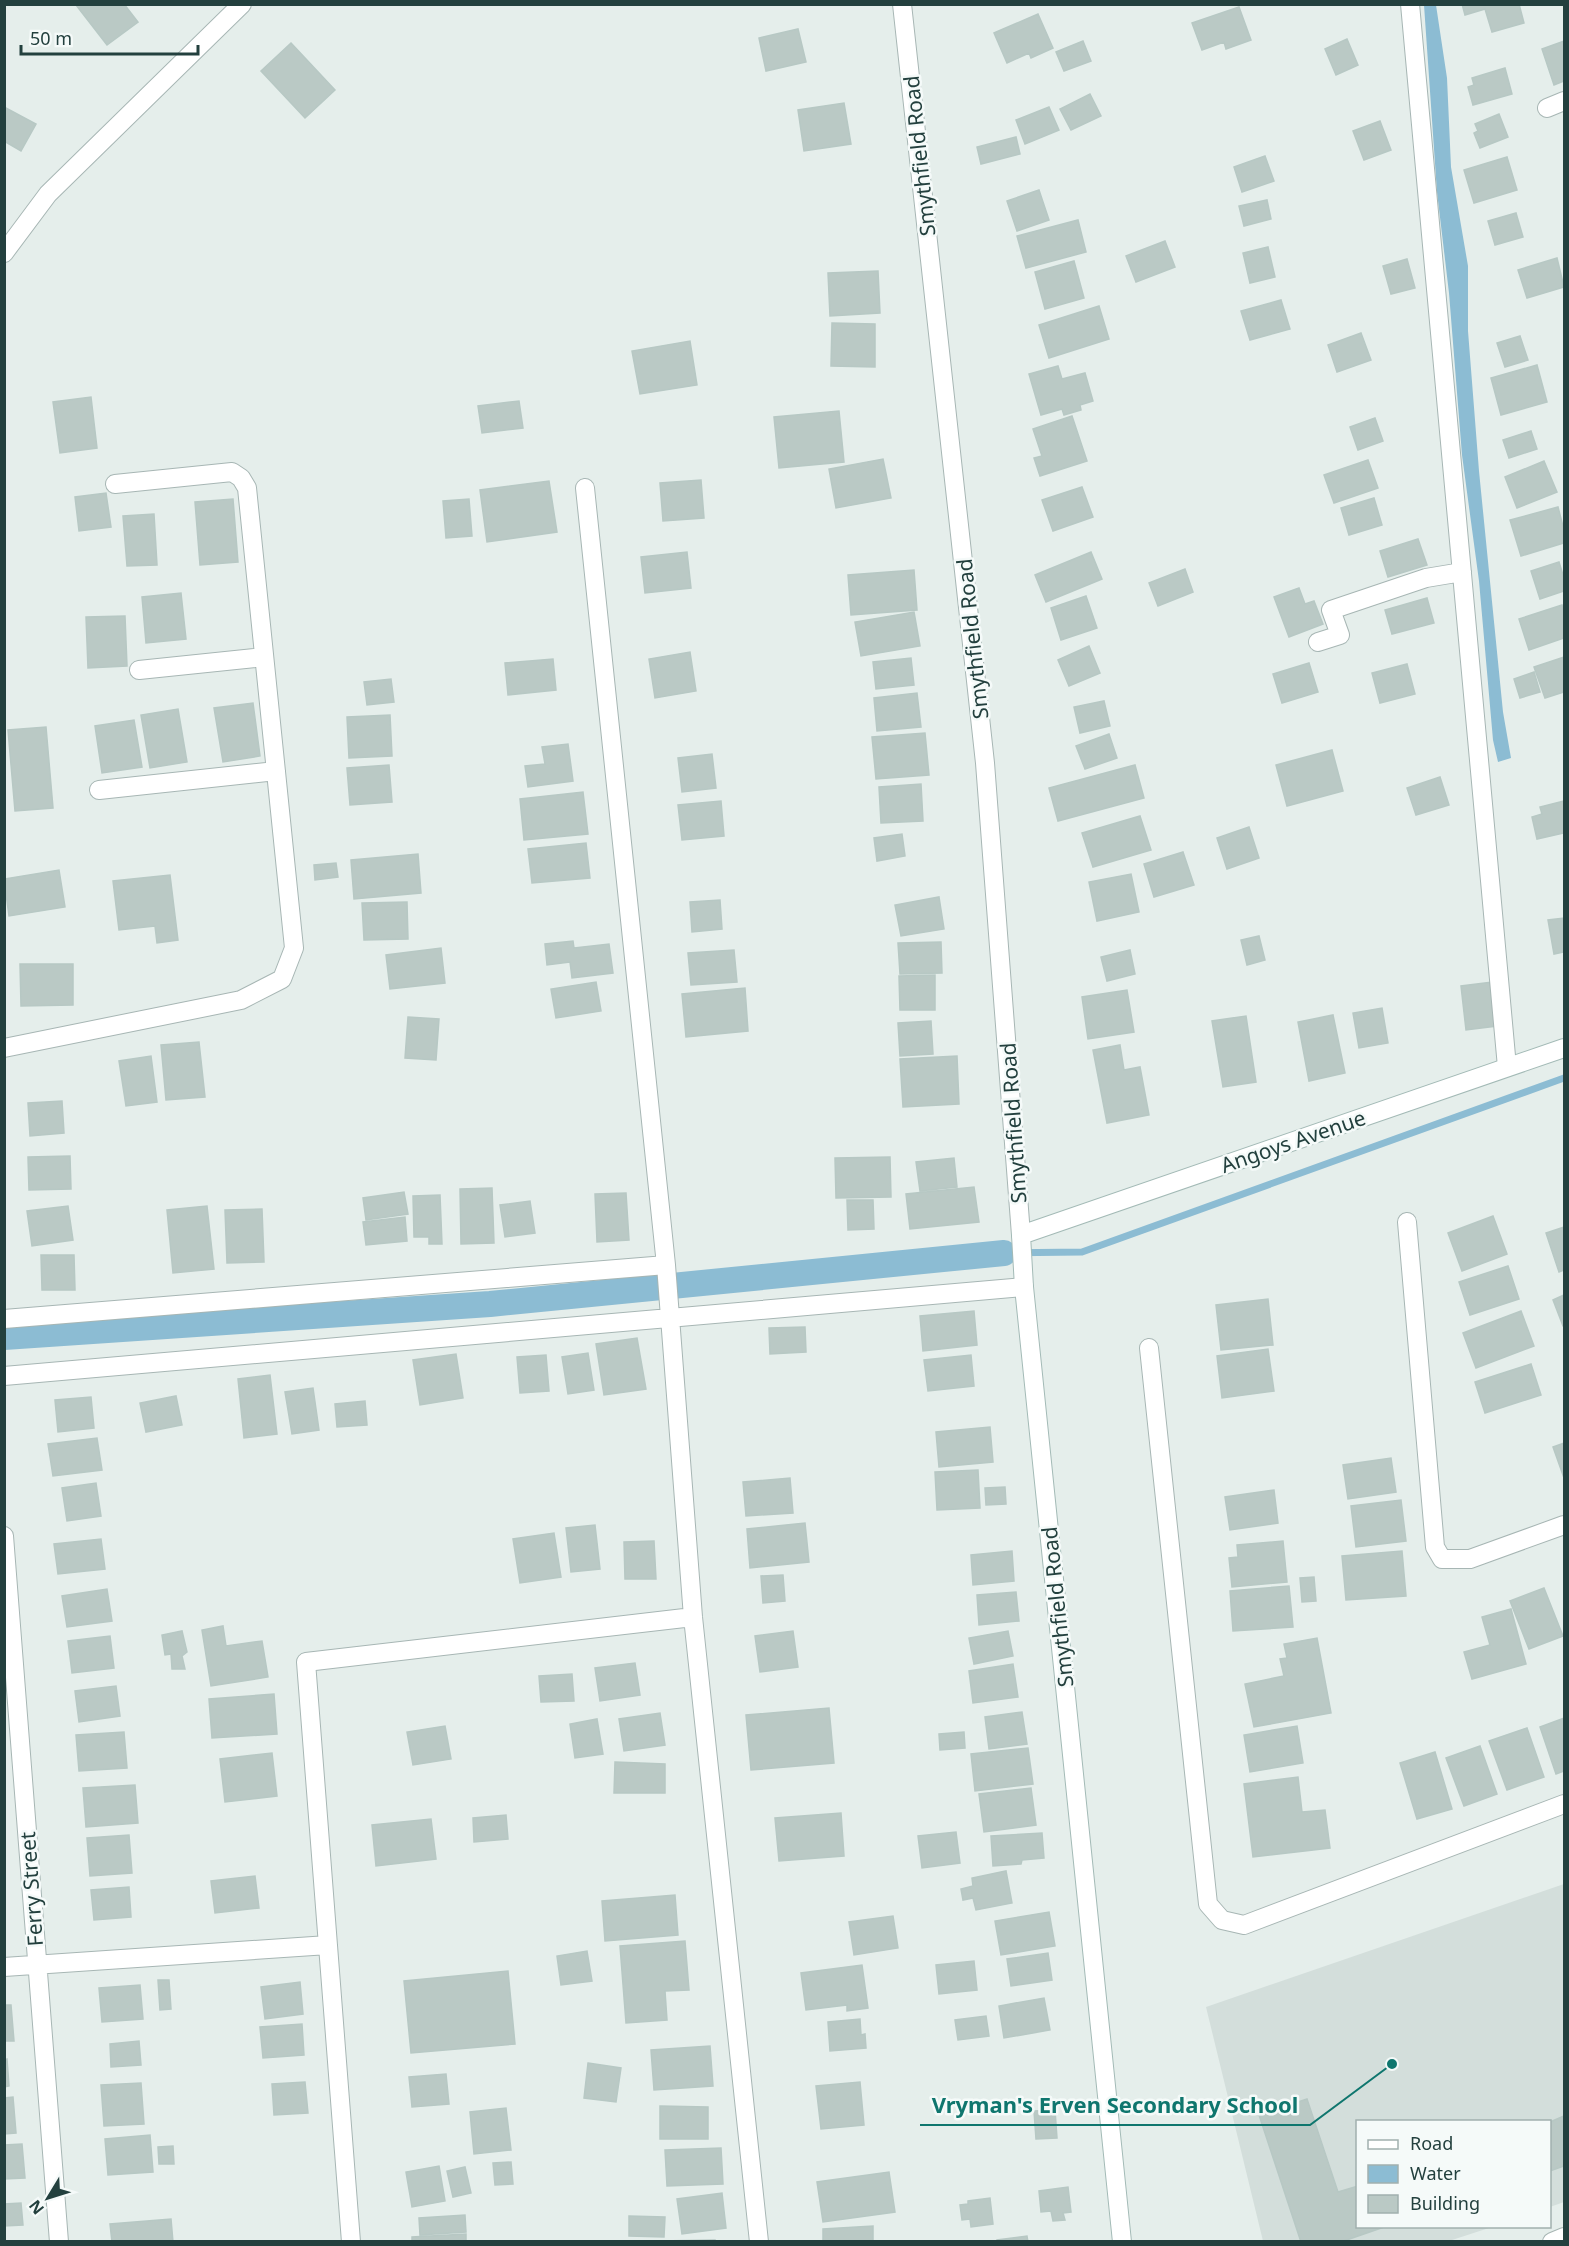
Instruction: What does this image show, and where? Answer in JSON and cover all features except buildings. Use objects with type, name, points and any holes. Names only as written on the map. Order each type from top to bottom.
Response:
[{"type":"street","points":[[4,253],[48,194],[242,4]]},
{"type":"street","name":"Smythfield Road","points":[[902,4],[985,763],[1022,1235],[1023,1287],[1122,2241]]},
{"type":"street","points":[[1410,4],[1507,1067]]},
{"type":"street","points":[[1547,108],[1564,101]]},
{"type":"street","points":[[4,1048],[241,1000],[282,979],[294,948],[247,488],[242,478],[232,472],[115,484]]},
{"type":"street","points":[[585,488],[666,1265],[668,1318],[693,1617],[759,2241]]},
{"type":"street","points":[[1318,642],[1340,635],[1331,610],[1426,578],[1462,572]]},
{"type":"street","points":[[139,670],[264,657]]},
{"type":"street","points":[[99,790],[276,771]]},
{"type":"street","name":"Angoys Avenue","points":[[1022,1235],[1564,1048]]},
{"type":"street","points":[[1407,1222],[1435,1547],[1442,1559],[1470,1559],[1564,1525]]},
{"type":"street","points":[[4,1319],[666,1265]]},
{"type":"street","points":[[4,1376],[1023,1287]]},
{"type":"street","points":[[1149,1348],[1208,1904],[1222,1920],[1244,1925],[1564,1804]]},
{"type":"street","name":"Ferry Street","points":[[4,1536],[59,2241]]},
{"type":"street","points":[[351,2241],[306,1662],[693,1617]]},
{"type":"street","points":[[4,1967],[36,1963],[328,1945]]},
{"type":"street","points":[[1552,2241],[1564,2238]]},
{"type":"shaded area","points":[[1564,1884],[1564,2202],[1551,2207],[1551,2120],[1356,2120],[1356,2228],[1489,2228],[1449,2241],[1263,2241],[1206,2007]]},
{"type":"water","points":[[1424,5],[1436,5],[1447,78],[1451,167],[1468,266],[1468,331],[1479,471],[1503,712],[1511,758],[1498,762],[1493,740],[1479,581],[1462,455],[1449,293],[1437,192]]},
{"type":"waterway","points":[[1004,1253],[1082,1252],[1564,1078]]},
{"type":"waterway","points":[[4,1337],[490,1304],[1004,1253]]},
{"type":"place","name":"Vryman's Erven Secondary School","points":[[1392,2064]]}]
